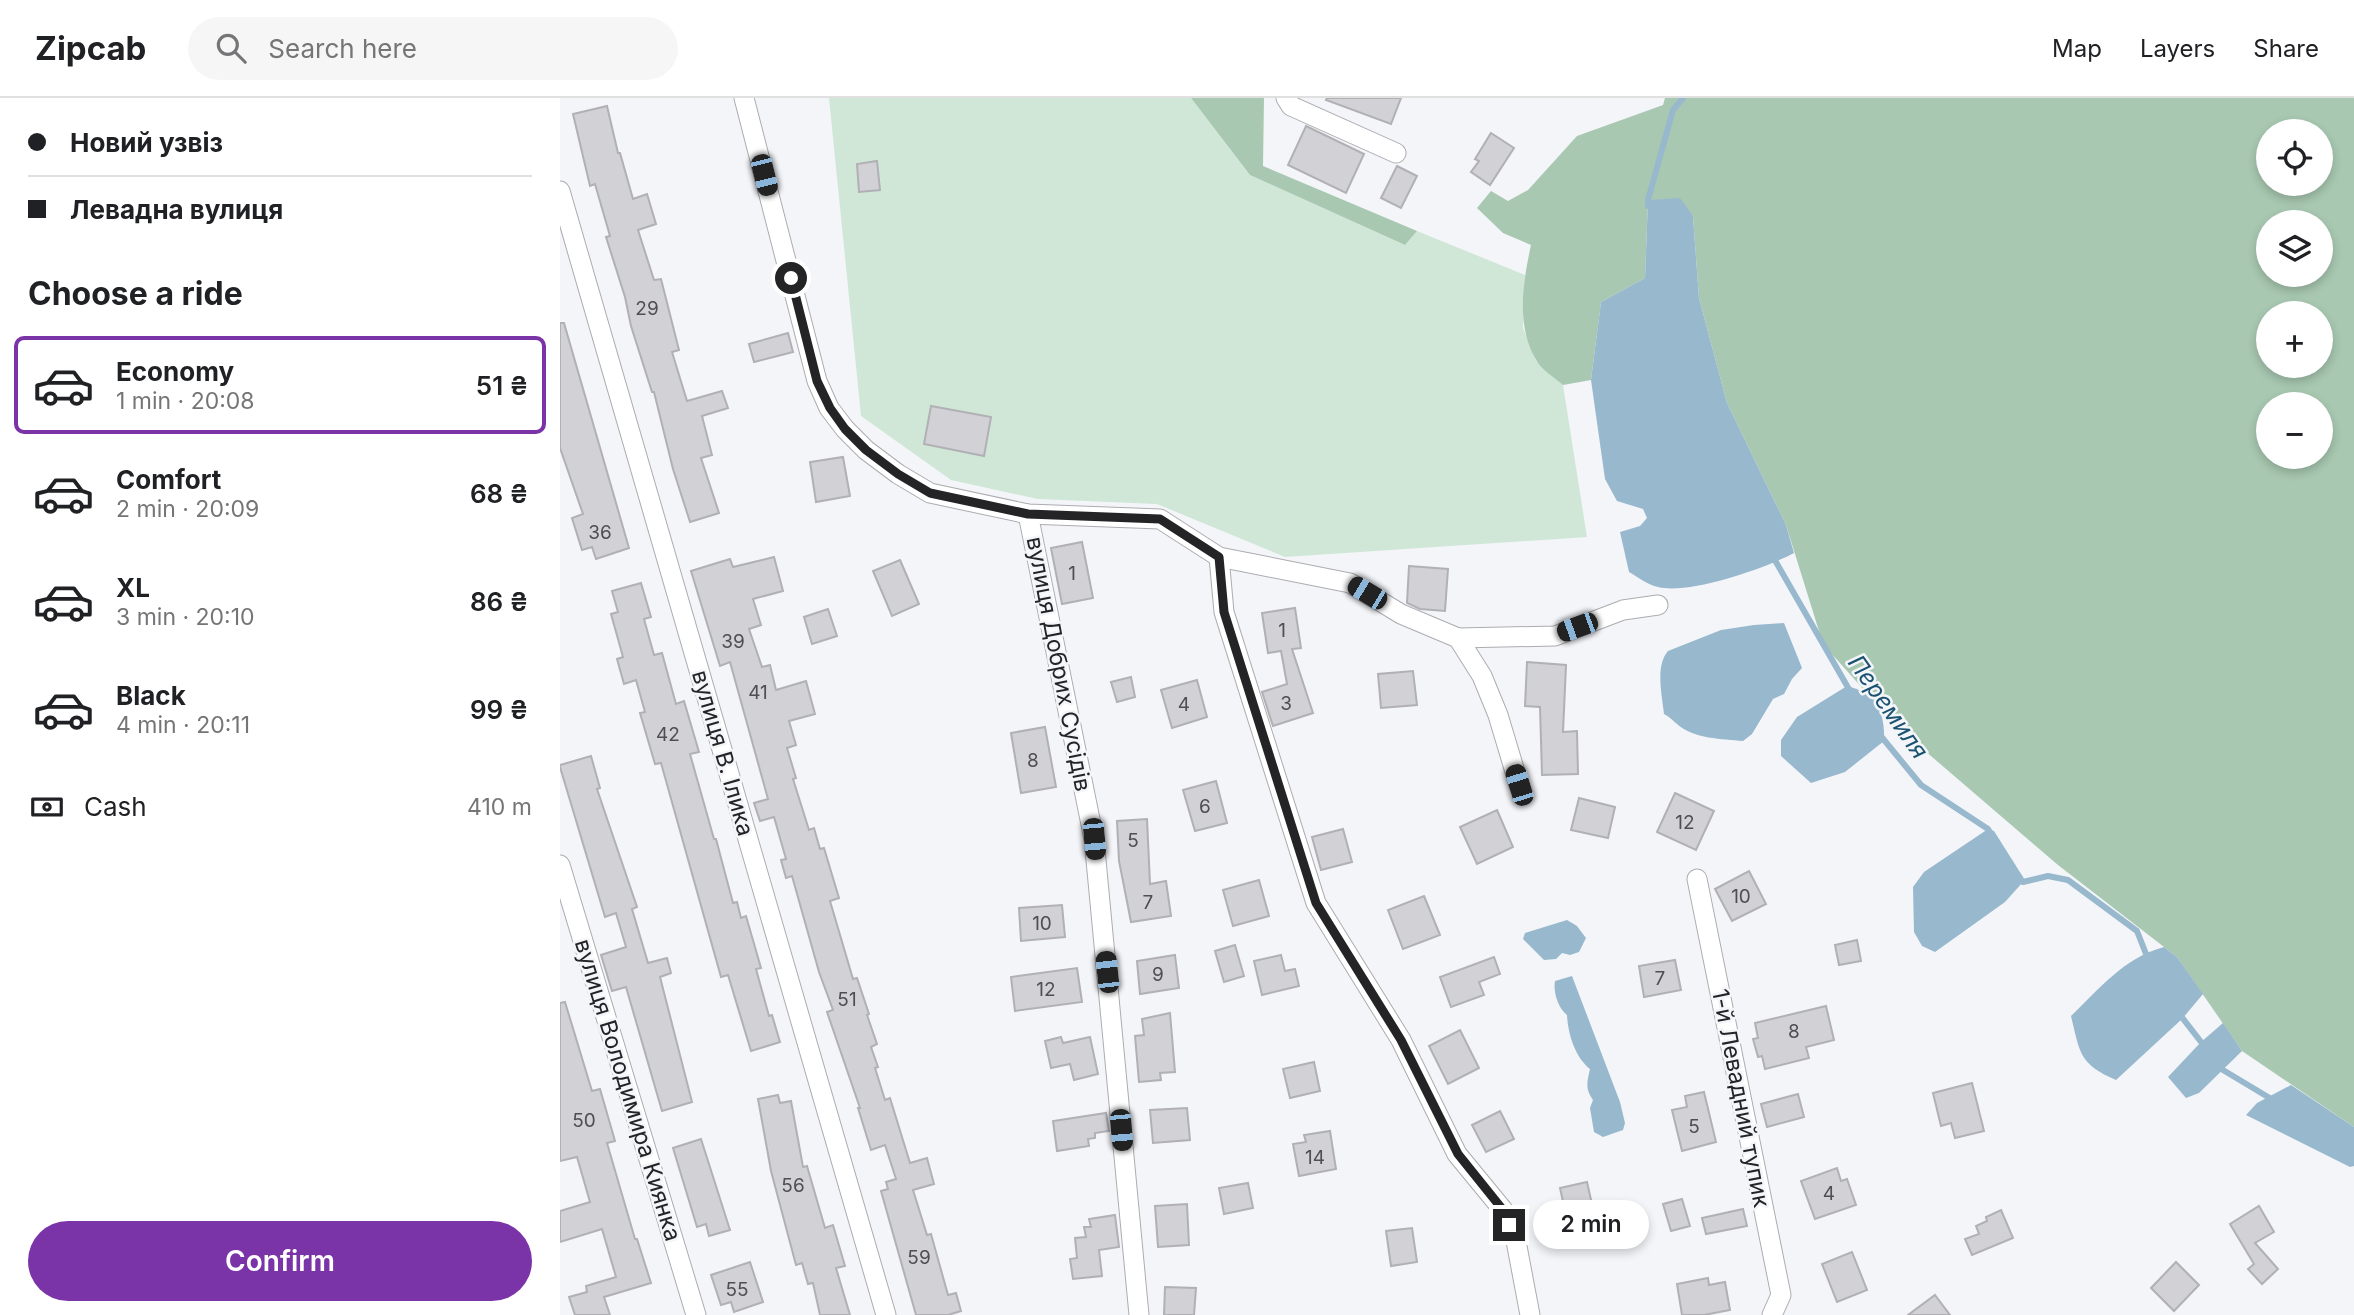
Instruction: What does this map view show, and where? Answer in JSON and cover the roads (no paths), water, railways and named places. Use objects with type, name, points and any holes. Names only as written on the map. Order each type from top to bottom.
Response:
[{"type":"street","points":[[744,98],[817,381],[830,408],[845,429],[866,450],[930,493],[1028,514],[1160,519],[1219,557],[1350,583],[1401,614],[1458,638],[1555,636],[1623,610],[1658,605]]},
{"type":"street","points":[[1286,98],[1291,106],[1396,153]]},
{"type":"street","name":"вулиця В. Ілика","points":[[560,191],[886,1315]]},
{"type":"street","name":"вулиця Добрих Сусідів","points":[[1028,514],[1094,839],[1139,1315]]},
{"type":"street","points":[[1219,557],[1224,612],[1316,903],[1401,1040],[1458,1154],[1503,1210],[1516,1241],[1530,1315]]},
{"type":"street","points":[[1458,638],[1482,676],[1519,785]]},
{"type":"street","name":"вулиця Володимира Киянка","points":[[560,866],[696,1315]]},
{"type":"street","name":"1-й Левадний тупик","points":[[1697,879],[1781,1295],[1772,1315]]},
{"type":"water","points":[[1680,198],[1693,216],[1699,298],[1727,403],[1786,525],[1794,553],[1727,579],[1672,588],[1654,586],[1629,572],[1620,532],[1640,526],[1647,518],[1643,509],[1617,501],[1605,479],[1591,380],[1601,302],[1645,278],[1648,200]]},
{"type":"water","points":[[1784,623],[1802,668],[1784,694],[1773,699],[1752,734],[1743,741],[1692,733],[1664,714],[1660,673],[1668,651],[1721,630]]},
{"type":"water","points":[[1847,686],[1866,694],[1877,706],[1883,722],[1884,741],[1845,772],[1811,783],[1781,756],[1781,740],[1797,717]]},
{"type":"water","points":[[1988,829],[1994,831],[2023,877],[2023,882],[2005,902],[1935,952],[1922,946],[1914,932],[1913,887],[1924,872]]},
{"type":"water","points":[[1567,920],[1577,926],[1586,938],[1579,952],[1570,955],[1562,953],[1556,959],[1544,960],[1523,939],[1525,933]]},
{"type":"water","points":[[2164,947],[2177,957],[2203,994],[2182,1019],[2116,1080],[2095,1068],[2083,1056],[2071,1016],[2125,966]]},
{"type":"water","points":[[1572,976],[1620,1102],[1625,1123],[1623,1130],[1603,1137],[1594,1132],[1590,1108],[1593,1100],[1587,1085],[1590,1069],[1576,1052],[1567,1015],[1556,995],[1555,981]]},
{"type":"water","points":[[2223,1023],[2242,1051],[2199,1093],[2186,1098],[2168,1077]]},
{"type":"water","points":[[2291,1085],[2354,1127],[2354,1166],[2350,1167],[2246,1115],[2257,1103]]},
{"type":"waterway","name":"Перемиля","points":[[1648,206],[1673,110],[1683,98]]},
{"type":"waterway","name":"Перемиля","points":[[1772,555],[1850,691]]},
{"type":"waterway","name":"Перемиля","points":[[1880,735],[1921,785],[1988,829],[1991,834]]},
{"type":"waterway","name":"Перемиля","points":[[2020,878],[2023,882],[2048,876],[2068,880],[2137,931],[2148,959]]},
{"type":"waterway","name":"Перемиля","points":[[2177,1011],[2205,1047]]},
{"type":"waterway","name":"Перемиля","points":[[2218,1064],[2223,1070],[2273,1100]]}]
